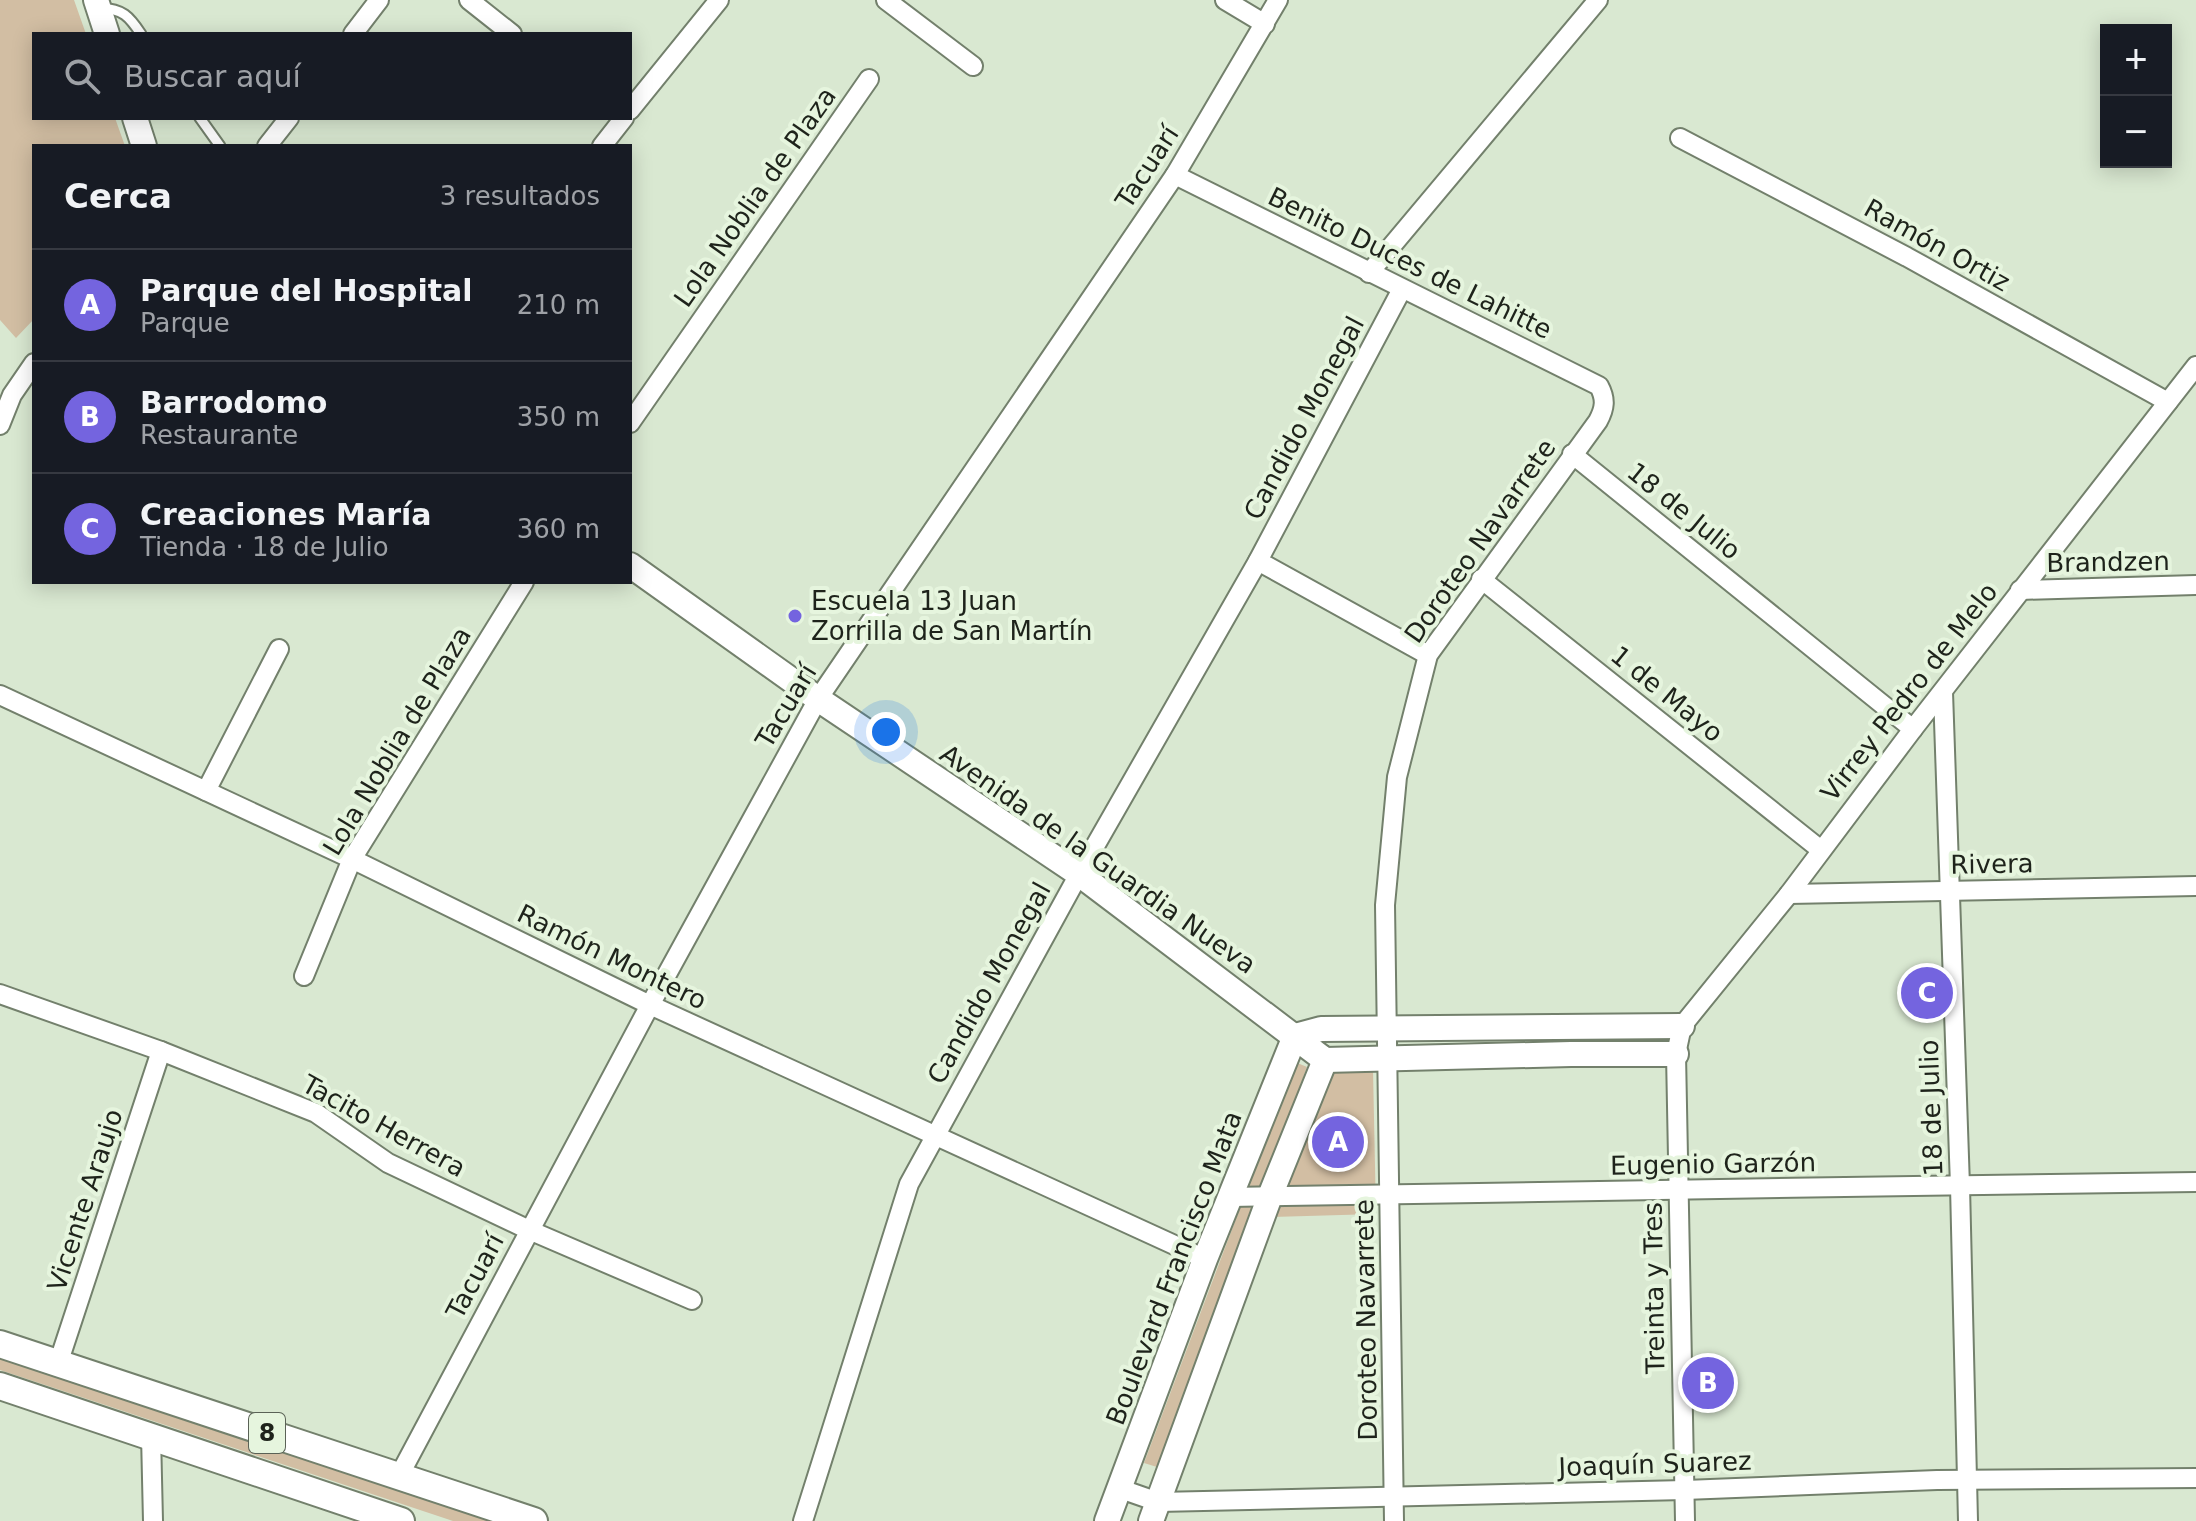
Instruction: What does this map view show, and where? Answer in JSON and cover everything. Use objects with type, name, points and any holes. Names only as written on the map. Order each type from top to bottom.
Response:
[{"type":"main road","name":"8","points":[[0,1344],[534,1521]]},
{"type":"main road","name":"8","points":[[0,1386],[401,1521]]},
{"type":"street","points":[[355,32],[379,0]]},
{"type":"street","points":[[469,0],[509,32]]},
{"type":"street","points":[[632,107],[719,0]]},
{"type":"street","points":[[886,0],[973,66]]},
{"type":"street","points":[[1225,0],[1265,24]]},
{"type":"street","name":"Tacuarí","points":[[399,1476],[650,1005],[818,699],[1175,175],[1278,0]]},
{"type":"street","points":[[1369,273],[1598,0]]},
{"type":"street","points":[[97,4],[106,32]]},
{"type":"street","name":"Lola Noblia de Plaza","points":[[632,420],[869,79]]},
{"type":"street","points":[[136,120],[143,144]]},
{"type":"street","points":[[269,144],[287,120]]},
{"type":"street","points":[[604,144],[622,120]]},
{"type":"street","name":"Ramón Ortiz","points":[[1680,138],[1907,257],[2168,402]]},
{"type":"street","name":"Benito Duces de Lahitte","points":[[1175,175],[1599,386],[1605,397],[1603,411]]},
{"type":"street","name":"Candido Monegal","points":[[803,1521],[909,1184],[1079,874],[1258,561],[1402,289]]},
{"type":"street","points":[[0,425],[6,392],[32,365]]},
{"type":"street","name":"Virrey Pedro de Melo","points":[[1676,1054],[1682,1026],[1789,894],[2020,590],[2196,366]]},
{"type":"street","name":"Doroteo Navarrete","points":[[1394,1521],[1385,905],[1397,777],[1428,655],[1603,411]]},
{"type":"street","name":"18 de Julio","points":[[1572,454],[1913,729]]},
{"type":"street","points":[[1258,561],[1428,655]]},
{"type":"street","name":"Avenida de la Guardia Nueva","points":[[632,566],[818,699],[1079,874],[1325,1060]]},
{"type":"street","name":"1 de Mayo","points":[[1481,579],[1821,850]]},
{"type":"street","name":"Lola Noblia de Plaza","points":[[304,976],[352,859],[523,584]]},
{"type":"street","name":"Brandzen","points":[[2020,590],[2196,585]]},
{"type":"street","points":[[206,791],[279,649]]},
{"type":"street","name":"18 de Julio","points":[[1943,692],[1968,1521]]},
{"type":"street","name":"Ramón Montero","points":[[0,695],[352,859],[650,1005],[1205,1259]]},
{"type":"street","name":"Rivera","points":[[1789,894],[2196,886]]},
{"type":"street","name":"Tacito Herrera","points":[[0,994],[161,1051],[316,1113],[388,1163],[529,1230],[692,1300]]},
{"type":"street","points":[[1295,1036],[1321,1029],[1682,1026]]},
{"type":"street","name":"Boulevard Francisco Mata","points":[[1107,1521],[1205,1259],[1295,1036]]},
{"type":"street","name":"Vicente Araujo","points":[[58,1364],[161,1051]]},
{"type":"street","points":[[1155,1511],[1270,1196],[1325,1060],[1676,1054]]},
{"type":"street","name":"Treinta y Tres","points":[[1676,1054],[1685,1521]]},
{"type":"street","name":"Eugenio Garzón","points":[[1230,1197],[1390,1192],[1678,1191],[2196,1182]]},
{"type":"street","points":[[151,1435],[153,1521]]},
{"type":"street","name":"Joaquín Suarez","points":[[1118,1488],[1155,1511],[1393,1497],[1966,1481],[2196,1478]]},
{"type":"lane","points":[[97,4],[117,8],[127,15],[140,32]]},
{"type":"lane","points":[[201,120],[219,144]]},
{"type":"shaded area","points":[[0,0],[74,0],[85,32],[32,32],[32,120],[116,120],[124,144],[32,144],[32,321],[16,338],[0,320]]},
{"type":"shaded area","points":[[1295,1062],[1307,1067],[1157,1467],[1144,1463]]},
{"type":"shaded area","points":[[1331,1070],[1373,1070],[1376,1214],[1272,1217]]},
{"type":"shaded area","points":[[0,1357],[494,1521],[453,1521],[0,1370]]},
{"type":"place","name":"Escuela 13 Juan Zorrilla de San Martín","points":[[795,616]]},
{"type":"place","name":"Creaciones María","points":[[1927,993]]},
{"type":"place","name":"Parque del Hospital","points":[[1338,1142]]},
{"type":"place","name":"Barrodomo","points":[[1708,1383]]}]
